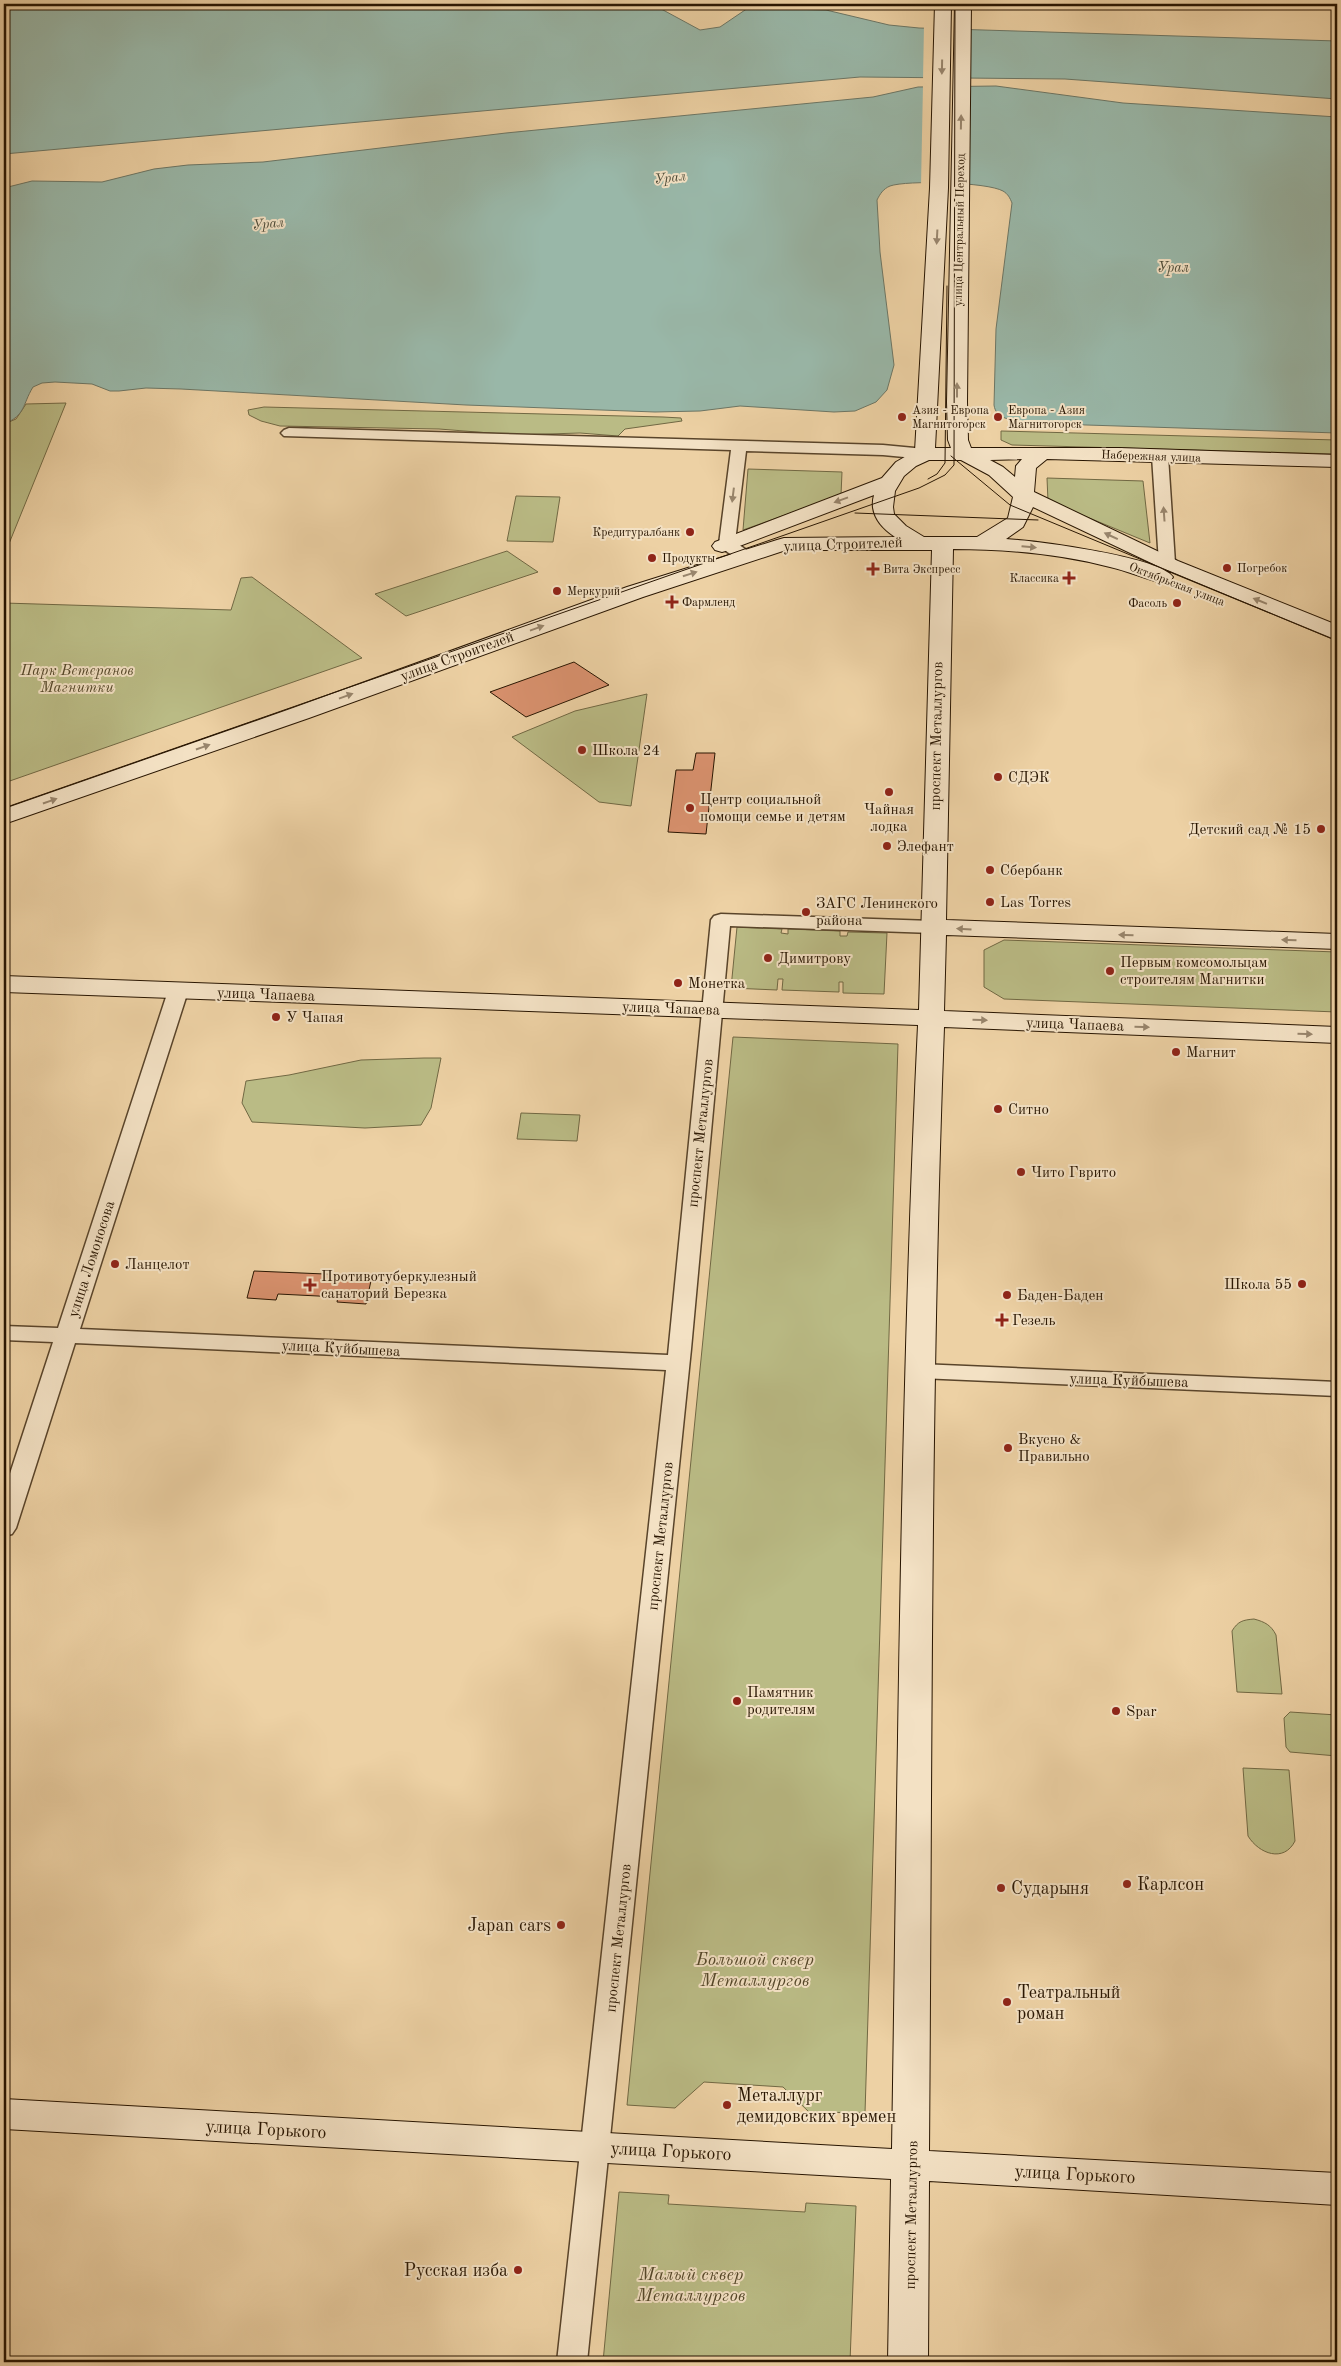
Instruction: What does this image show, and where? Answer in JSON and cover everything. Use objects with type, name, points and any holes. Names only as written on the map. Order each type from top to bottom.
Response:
[{"type":"main road","name":"улица Центральный Переход","points":[[925,454],[939,188],[944,11]]},
{"type":"main road","name":"улица Центральный Переход","points":[[963,11],[959,189],[958,440],[964,455]]},
{"type":"main road","points":[[1023,495],[996,471],[964,455],[925,454],[900,468],[886,483],[882,503],[887,521],[899,532],[918,542],[943,544],[980,543],[1002,534],[1019,521],[1024,509],[1023,495],[1026,466],[1042,453]]},
{"type":"main road","name":"Набережная улица","points":[[964,455],[1042,453],[1337,462]]},
{"type":"main road","name":"улица Строителей","points":[[4,798],[727,544],[886,483]]},
{"type":"main road","name":"Октябрьская улица","points":[[1023,495],[1167,562],[1337,633]]},
{"type":"main road","name":"улица Строителей","points":[[4,816],[301,713],[635,592],[784,544],[918,542]]},
{"type":"main road","name":"Октябрьская улица","points":[[980,543],[1065,550],[1142,569],[1337,648]]},
{"type":"main road","name":"проспект Металлургов","points":[[908,2362],[912,2165],[920,1370],[924,1186],[931,1018],[940,566],[943,544]]},
{"type":"main road","points":[[933,928],[1337,942]]},
{"type":"main road","name":"улица Чапаева","points":[[4,984],[1337,1035]]},
{"type":"main road","name":"улица Горького","points":[[4,2114],[1337,2189]]},
{"type":"street","points":[[289,432],[884,450],[925,454]]},
{"type":"street","points":[[739,446],[727,544],[747,556]]},
{"type":"street","name":"Октябрьская улица","points":[[1160,456],[1167,562]]},
{"type":"street","name":"проспект Металлургов","points":[[572,2362],[678,1363],[722,920],[933,928]]},
{"type":"street","name":"улица Ломоносова","points":[[4,1528],[178,991]]},
{"type":"street","name":"улица Куйбышева","points":[[4,1333],[678,1363]]},
{"type":"street","name":"улица Куйбышева","points":[[920,1370],[1337,1389]]},
{"type":"green space","points":[[66,403],[4,556],[4,424],[16,419],[26,404]]},
{"type":"green space","points":[[264,407],[663,417],[681,418],[682,421],[625,429],[618,436],[580,433],[515,435],[439,429],[280,426],[261,421],[249,415],[248,410]]},
{"type":"green space","points":[[1001,431],[1337,440],[1337,454],[1012,445],[1001,440]]},
{"type":"green space","points":[[748,469],[842,472],[841,495],[743,530]]},
{"type":"green space","points":[[1047,478],[1143,481],[1150,543],[1048,501]]},
{"type":"green space","points":[[516,496],[560,497],[553,542],[507,541]]},
{"type":"green space","points":[[507,551],[538,572],[406,616],[375,594]]},
{"type":"green space","name":"Парк Ветеранов Магнитки","points":[[252,577],[362,658],[4,783],[4,603],[231,610],[241,578]]},
{"type":"green space","points":[[647,694],[631,806],[599,802],[512,737],[575,711]]},
{"type":"green space","points":[[737,927],[782,929],[781,933],[788,934],[788,929],[840,931],[840,936],[847,936],[848,932],[887,933],[884,994],[843,993],[843,982],[839,982],[839,992],[782,990],[783,979],[778,979],[777,990],[731,988]]},
{"type":"green space","points":[[1004,940],[1337,952],[1337,1012],[1004,999],[984,987],[984,950]]},
{"type":"green space","name":"Большой сквер Металлургов","points":[[733,1037],[898,1044],[865,2113],[809,2112],[783,2087],[704,2082],[675,2108],[627,2105]]},
{"type":"green space","points":[[441,1058],[431,1108],[421,1125],[365,1128],[252,1122],[242,1103],[246,1081],[289,1075],[361,1060]]},
{"type":"green space","points":[[521,1113],[580,1115],[577,1141],[517,1139]]},
{"type":"green space","points":[[1254,1619],[1267,1624],[1276,1635],[1282,1694],[1237,1692],[1232,1631],[1241,1622]]},
{"type":"green space","points":[[1290,1712],[1337,1715],[1337,1756],[1290,1752],[1286,1747],[1284,1718]]},
{"type":"green space","points":[[1243,1768],[1289,1770],[1295,1841],[1285,1852],[1272,1854],[1265,1851],[1258,1847],[1248,1836]]},
{"type":"green space","name":"Малый сквер Металлургов","points":[[619,2192],[669,2195],[668,2204],[805,2212],[806,2203],[856,2206],[850,2362],[603,2362]]},
{"type":"water","points":[[4,4],[652,4],[700,30],[720,27],[748,8],[826,10],[889,25],[919,28],[1337,41],[1337,99],[1065,79],[860,77],[4,154]]},
{"type":"water","name":"Урал","points":[[996,86],[1123,103],[1337,117],[1337,433],[1024,423],[1001,416],[995,410],[994,405],[996,329],[1012,203],[1006,193],[994,188],[965,184],[929,183],[890,186],[882,192],[877,200],[880,252],[894,365],[887,390],[876,402],[855,411],[834,412],[740,406],[700,411],[655,412],[466,405],[181,389],[146,388],[110,391],[92,384],[55,382],[42,383],[33,387],[20,413],[4,424],[4,188],[32,181],[102,182],[154,169],[188,165],[263,162],[506,133],[873,97],[918,87]]},
{"type":"pier","points":[[924,25],[968,27],[969,81],[923,80]]},
{"type":"pier","points":[[969,83],[970,187],[921,186],[923,84]]},
{"type":"building","points":[[574,662],[609,685],[526,717],[490,692]]},
{"type":"building","name":"Центр социальной помощи семье и детям","points":[[696,753],[715,753],[706,834],[668,832],[676,770],[693,770]]},
{"type":"building","name":"Противотуберкулезный санаторий Березка","points":[[254,1271],[372,1276],[366,1304],[337,1302],[338,1297],[278,1294],[276,1300],[247,1298]]},
{"type":"tram line","points":[[954,459],[955,4]]},
{"type":"tram line","points":[[928,479],[937,474],[945,463],[947,286]]},
{"type":"tram line","points":[[4,808],[919,488],[945,475],[954,465],[954,459]]},
{"type":"tram line","points":[[954,459],[1010,505],[1337,641]]},
{"type":"tram line","points":[[855,513],[1038,520]]},
{"type":"place","name":"Азия - Европа Магнитогорск","points":[[902,417]]},
{"type":"place","name":"Европа - Азия Магнитогорск","points":[[998,417]]},
{"type":"place","name":"Кредитуралбанк","points":[[690,532]]},
{"type":"place","name":"Продукты","points":[[652,558]]},
{"type":"place","name":"Погребок","points":[[1227,568]]},
{"type":"place","name":"Вита Экспресс","points":[[873,569]]},
{"type":"place","name":"Классика","points":[[1069,578]]},
{"type":"place","name":"Меркурий","points":[[557,591]]},
{"type":"place","name":"Фармленд","points":[[672,602]]},
{"type":"place","name":"Фасоль","points":[[1177,603]]},
{"type":"place","name":"Школа 24","points":[[582,750]]},
{"type":"place","name":"СДЭК","points":[[998,777]]},
{"type":"place","name":"Чайная лодка","points":[[889,792]]},
{"type":"place","name":"Центр социальной помощи семье и детям","points":[[690,808]]},
{"type":"place","name":"Детский сад № 15","points":[[1321,829]]},
{"type":"place","name":"Элефант","points":[[887,846]]},
{"type":"place","name":"Сбербанк","points":[[990,870]]},
{"type":"place","name":"Las Torres","points":[[990,902]]},
{"type":"place","name":"ЗАГС Ленинского района","points":[[806,912]]},
{"type":"place","name":"Димитрову","points":[[768,958]]},
{"type":"place","name":"Первым комсомольцам строителям Магнитки","points":[[1110,971]]},
{"type":"place","name":"Монетка","points":[[678,983]]},
{"type":"place","name":"У Чапая","points":[[276,1017]]},
{"type":"place","name":"Магнит","points":[[1176,1052]]},
{"type":"place","name":"Ситно","points":[[998,1109]]},
{"type":"place","name":"Чито Гврито","points":[[1021,1172]]},
{"type":"place","name":"Ланцелот","points":[[115,1264]]},
{"type":"place","name":"Школа 55","points":[[1302,1284]]},
{"type":"place","name":"Противотуберкулезный санаторий Березка","points":[[310,1285]]},
{"type":"place","name":"Баден-Баден","points":[[1007,1295]]},
{"type":"place","name":"Гезель","points":[[1002,1320]]},
{"type":"place","name":"Вкусно & Правильно","points":[[1008,1448]]},
{"type":"place","name":"Памятник родителям","points":[[737,1701]]},
{"type":"place","name":"Spar","points":[[1116,1711]]},
{"type":"place","name":"Карлсон","points":[[1127,1884]]},
{"type":"place","name":"Сударыня","points":[[1001,1888]]},
{"type":"place","name":"Japan cars","points":[[561,1925]]},
{"type":"place","name":"Театральный роман","points":[[1007,2002]]},
{"type":"place","name":"Металлург демидовских времен","points":[[727,2105]]},
{"type":"place","name":"Русская изба","points":[[518,2270]]}]
